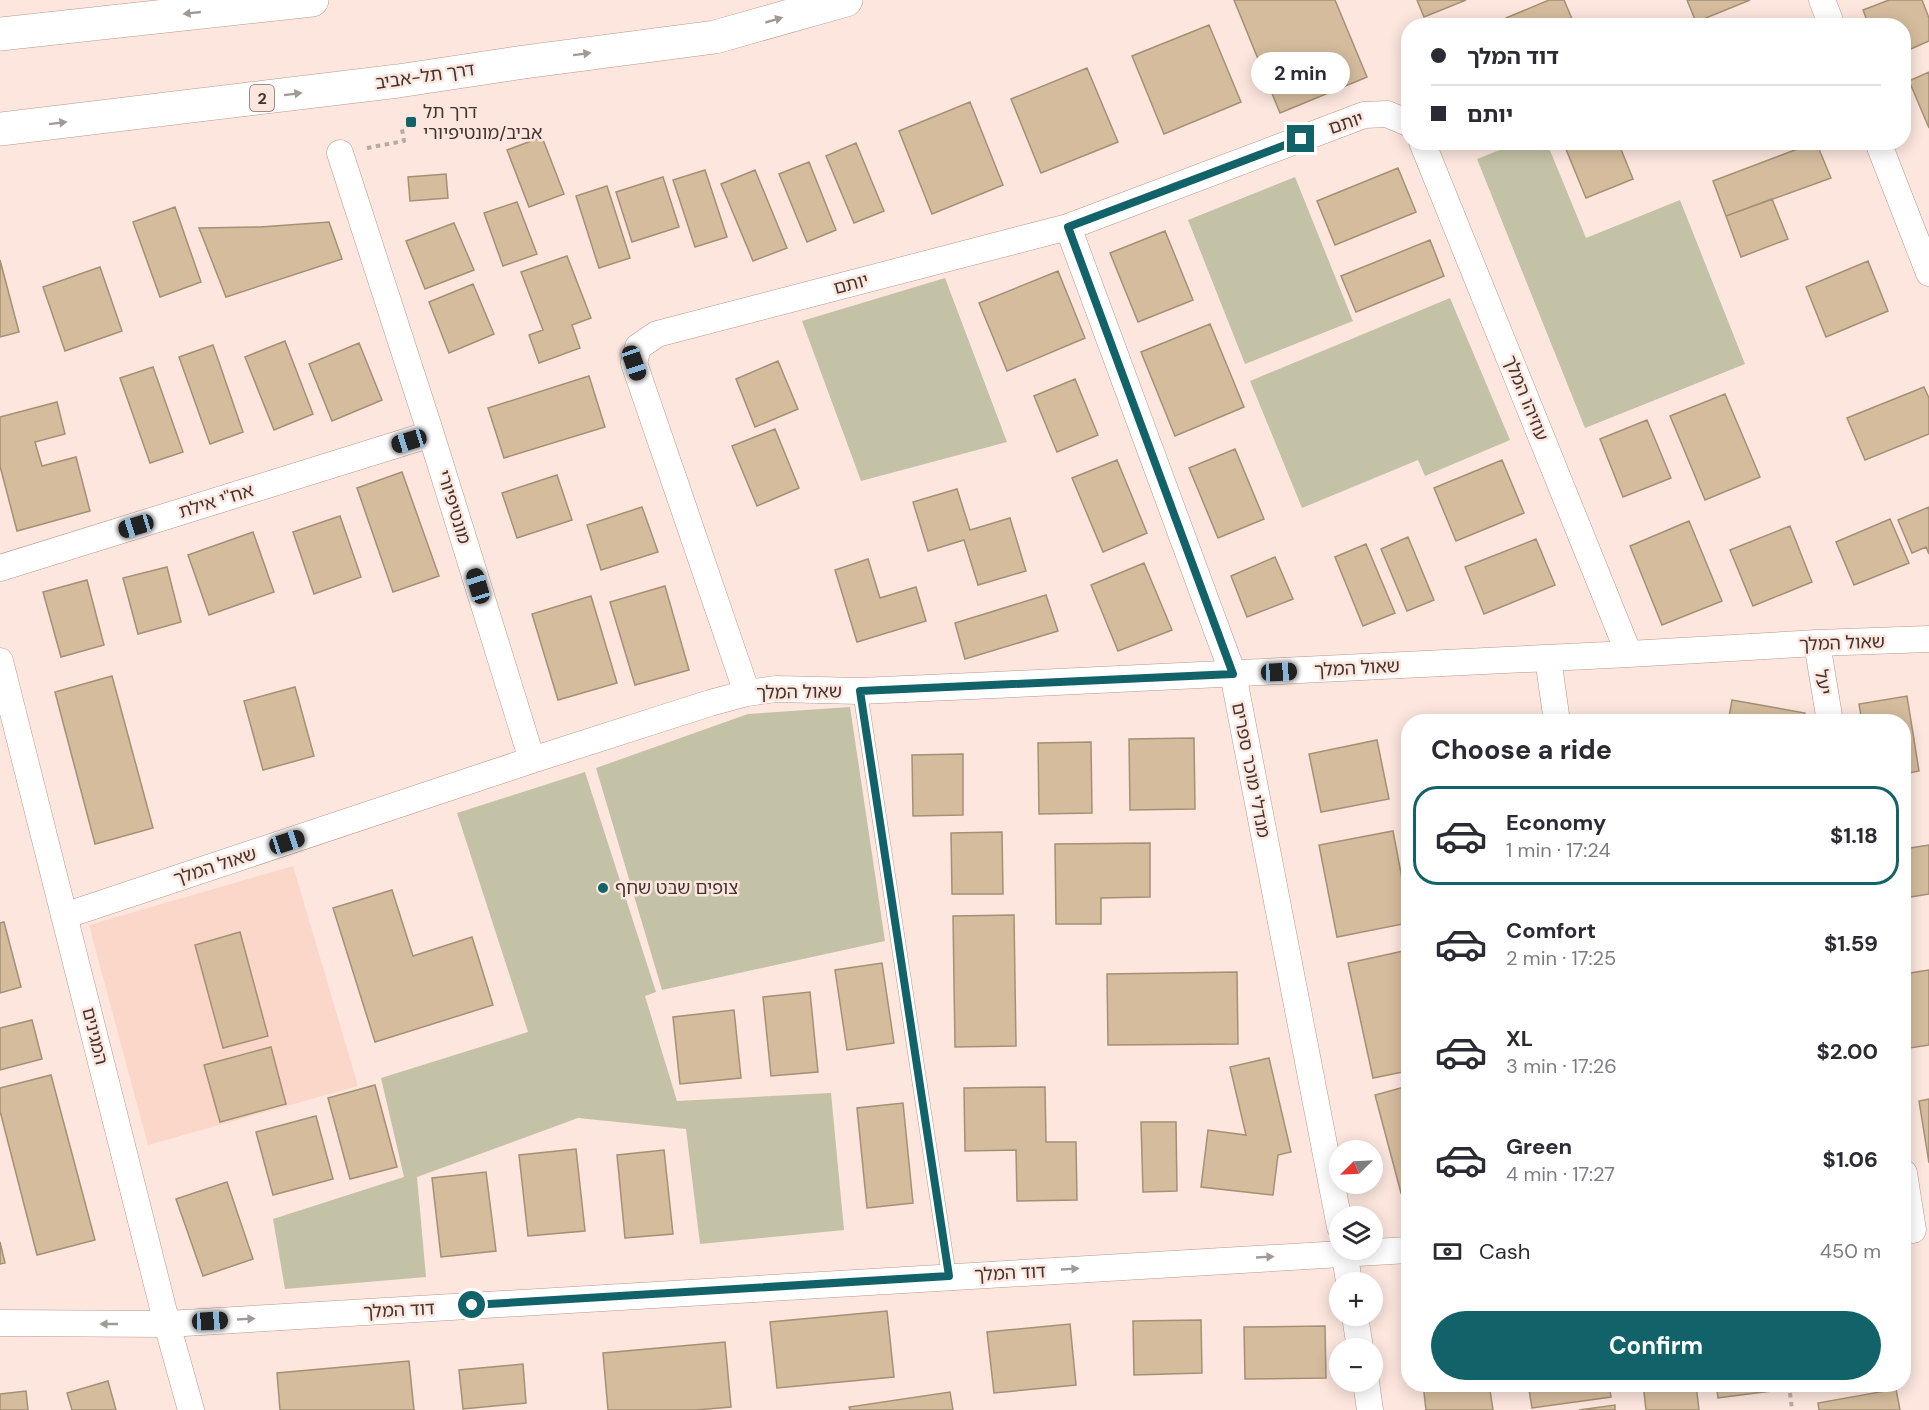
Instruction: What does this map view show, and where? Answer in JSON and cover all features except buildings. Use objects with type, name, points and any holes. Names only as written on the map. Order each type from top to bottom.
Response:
[{"type":"highway","points":[[0,34],[312,0]]},
{"type":"highway","name":"דרך תל-אביב","points":[[0,129],[398,81],[715,36],[846,0]]},
{"type":"street","points":[[1822,0],[1829,18]]},
{"type":"street","name":"יותם","points":[[747,693],[634,363],[638,347],[657,334],[1068,227],[1364,115],[1387,114],[1401,120]]},
{"type":"street","name":"עוזיהו המלך","points":[[1425,150],[1629,654]]},
{"type":"street","points":[[1881,150],[1929,273]]},
{"type":"street","name":"מונטיפיורי","points":[[340,153],[431,434],[532,760]]},
{"type":"street","name":"מנדלי מוכר ספרים","points":[[1068,227],[1233,674],[1336,1206]]},
{"type":"street","name":"אח''י אילת","points":[[0,568],[431,434]]},
{"type":"street","name":"שאול המלך","points":[[64,916],[532,760],[747,693],[776,690],[860,691],[1233,674],[1929,639]]},
{"type":"street","name":"יעל","points":[[1817,643],[1829,714]]},
{"type":"street","points":[[1548,658],[1556,714]]},
{"type":"street","name":"המגינים","points":[[0,661],[167,1324],[191,1410]]},
{"type":"street","points":[[1911,1209],[1915,1230]]},
{"type":"street","name":"דוד המלך","points":[[1383,1250],[1401,1250]]},
{"type":"street","name":"דוד המלך","points":[[0,1323],[167,1324],[1329,1252]]},
{"type":"street","points":[[1367,1392],[1370,1410]]},
{"type":"lane","points":[[860,691],[949,1276]]},
{"type":"path","points":[[340,153],[404,141],[402,129]]},
{"type":"path","points":[[1790,1392],[1792,1410]]},
{"type":"shaded area","points":[[293,866],[358,1086],[148,1145],[89,925]]},
{"type":"green space","points":[[1500,150],[1550,150],[1586,238],[1680,200],[1745,364],[1585,428],[1477,159]]},
{"type":"green space","points":[[1295,177],[1353,321],[1245,364],[1188,220]]},
{"type":"green space","points":[[945,278],[1007,442],[861,481],[802,321]]},
{"type":"green space","points":[[1450,298],[1510,440],[1425,476],[1418,460],[1302,508],[1250,381]]},
{"type":"green space","points":[[850,707],[885,941],[662,990],[596,768],[748,714]]},
{"type":"green space","points":[[585,772],[656,992],[645,996],[677,1101],[831,1093],[844,1230],[700,1244],[686,1129],[578,1118],[417,1177],[426,1277],[285,1289],[273,1219],[404,1177],[381,1078],[528,1032],[457,813]]},
{"type":"place","name":"דרך תל אביב/מונטיפיורי","points":[[411,122]]},
{"type":"place","name":"צופים שבט שחף","points":[[603,888]]},
{"type":"route","points":[[472,1305],[949,1276],[860,691],[1233,674],[1068,227],[1301,139]]}]
